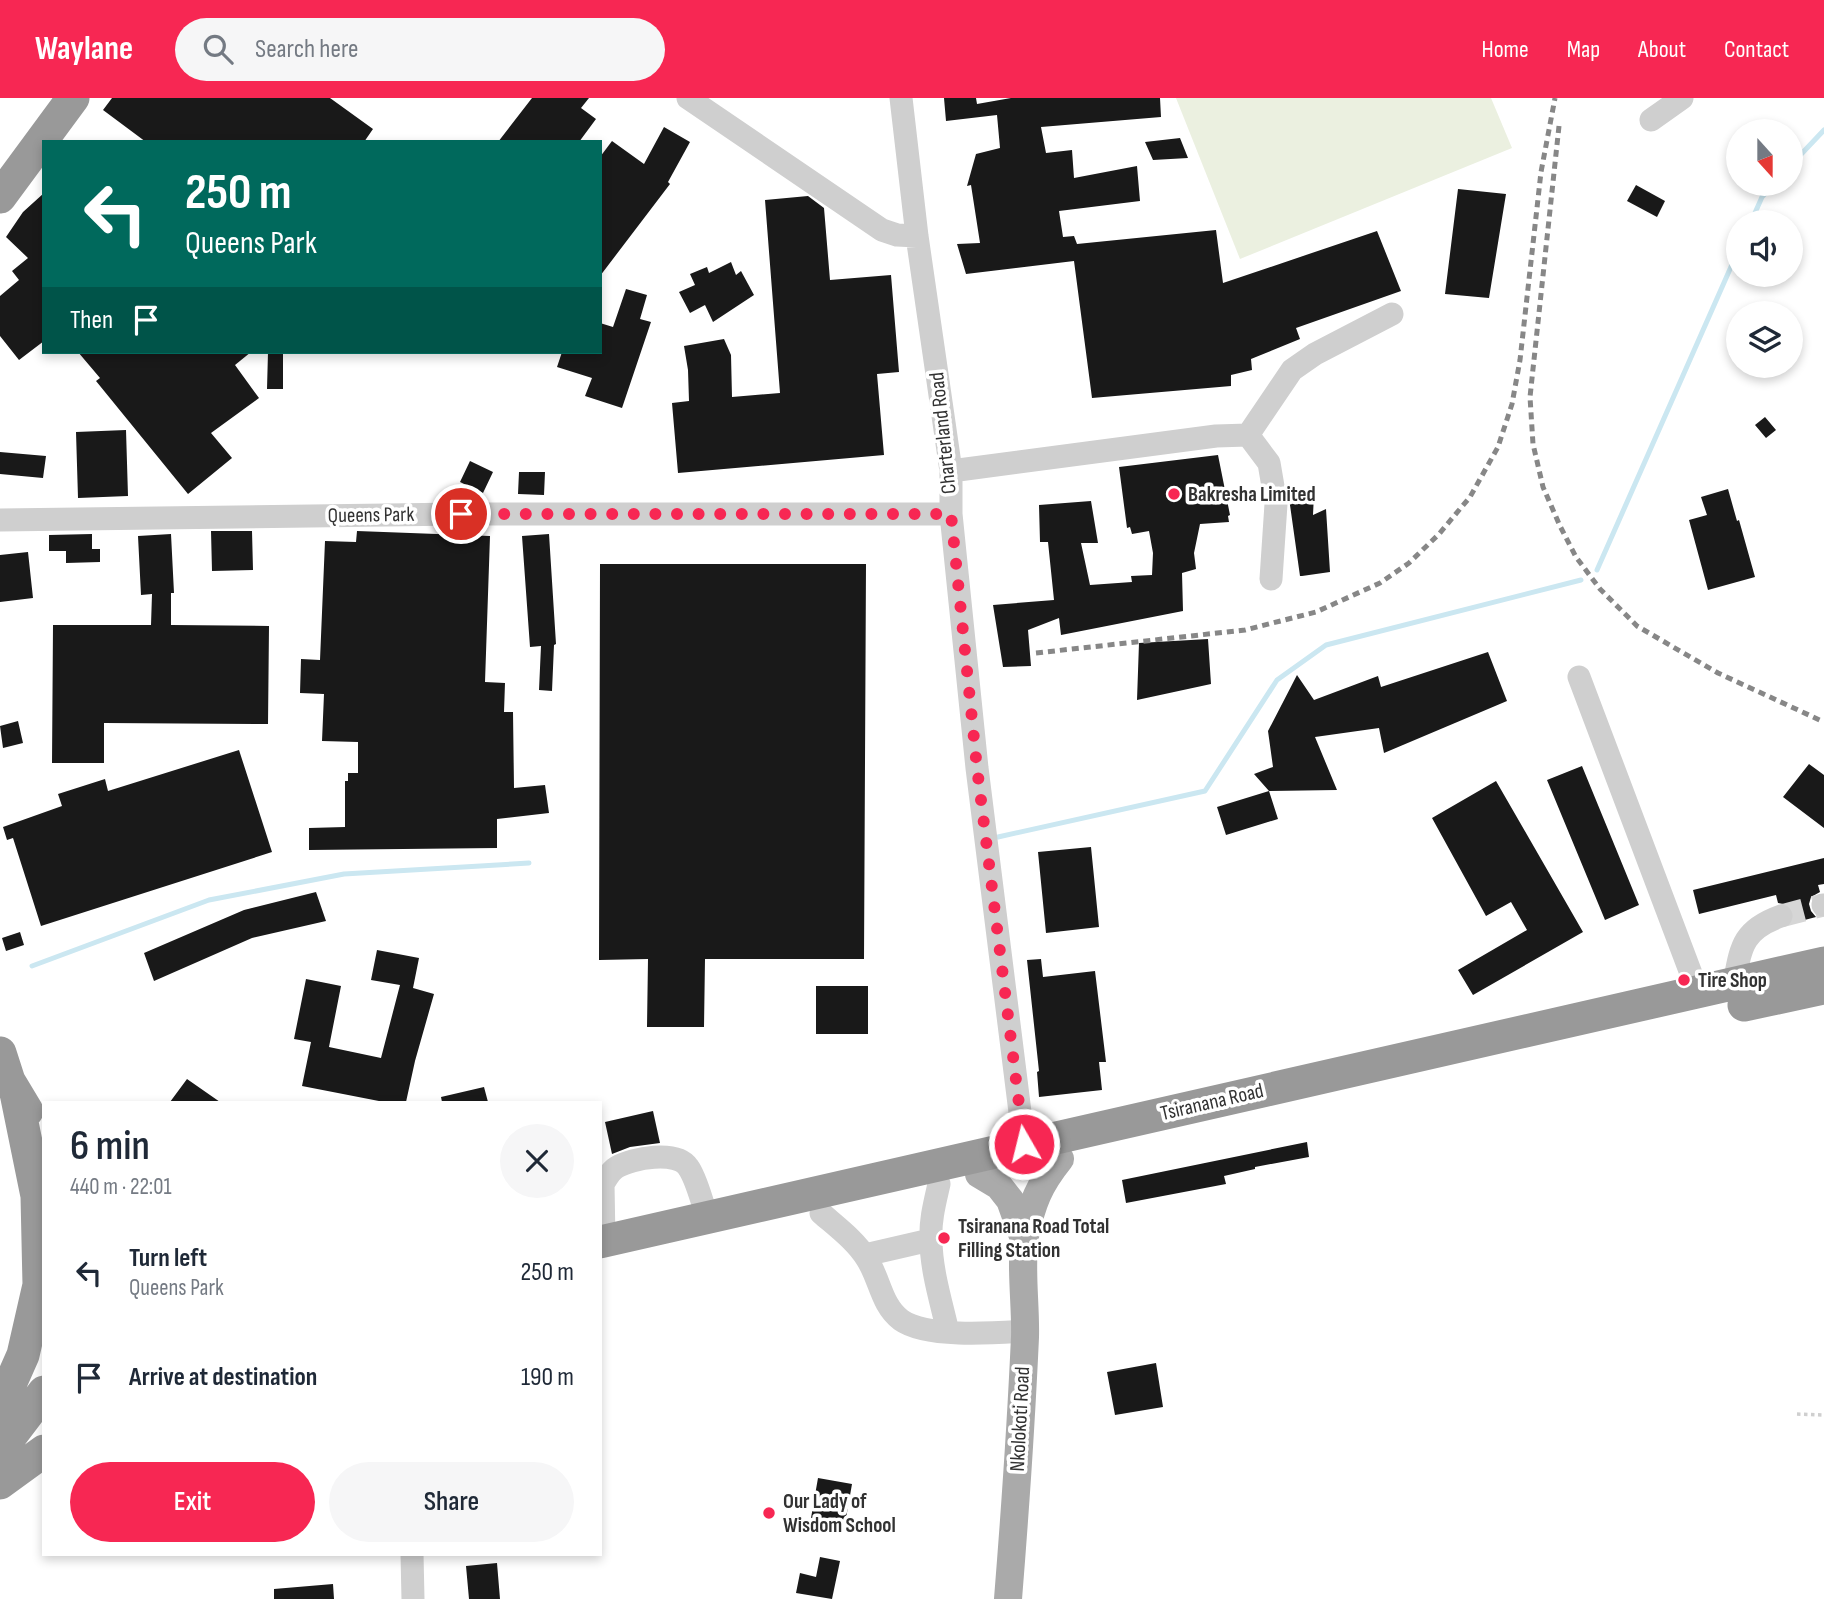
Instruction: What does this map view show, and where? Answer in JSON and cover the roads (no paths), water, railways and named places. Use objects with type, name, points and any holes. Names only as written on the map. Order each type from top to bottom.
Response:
[{"type":"highway","points":[[0,197],[73,98]]},
{"type":"highway","name":"Tsiranana Road","points":[[602,1249],[708,1218],[1024,1144],[1824,964]]},
{"type":"highway","name":"Tsiranana Road","points":[[602,1249],[821,1213],[979,1174],[1060,1159],[1824,988]]},
{"type":"highway","points":[[6,1077],[42,1138]]},
{"type":"highway","points":[[0,1408],[23,1355],[39,1284],[37,1196],[6,1077]]},
{"type":"highway","points":[[0,1450],[42,1395]]},
{"type":"highway","points":[[0,1483],[42,1452]]},
{"type":"main road","name":"Nkolokoti Road","points":[[1008,1599],[1025,1332],[1024,1239],[1034,1200],[1043,1180],[1060,1159]]},
{"type":"main road","name":"Nkolokoti Road","points":[[979,1174],[999,1186],[1010,1200],[1024,1239]]},
{"type":"street","points":[[688,98],[882,230],[897,235],[917,236]]},
{"type":"street","name":"Charterland Road","points":[[901,98],[917,236],[951,471],[951,514],[977,768],[1024,1144]]},
{"type":"street","points":[[1651,120],[1682,98]]},
{"type":"street","points":[[1248,435],[1292,370],[1315,354],[1392,314]]},
{"type":"street","points":[[951,471],[1216,436],[1248,435]]},
{"type":"street","points":[[1248,435],[1269,463],[1276,503],[1271,579]]},
{"type":"street","name":"Queens Park","points":[[0,520],[461,514],[951,514]]},
{"type":"street","points":[[1579,677],[1698,992]]},
{"type":"street","points":[[1734,984],[1741,947],[1752,930],[1781,916]]},
{"type":"street","points":[[602,1216],[603,1184],[610,1173],[618,1166],[667,1156],[678,1158],[688,1166],[708,1218]]},
{"type":"street","points":[[939,1184],[930,1240],[948,1332]]},
{"type":"street","points":[[821,1213],[865,1255],[886,1303],[902,1321],[929,1330],[948,1332],[1025,1332]]},
{"type":"street","points":[[865,1255],[930,1240]]},
{"type":"street","points":[[411,1556],[413,1599]]},
{"type":"waterway","points":[[1803,152],[1824,130]]},
{"type":"waterway","points":[[1756,210],[1763,196]]},
{"type":"waterway","points":[[1597,570],[1726,278]]},
{"type":"waterway","points":[[998,837],[1205,791],[1277,680],[1326,645],[1581,580]]},
{"type":"waterway","points":[[32,966],[209,900],[344,874],[529,863]]},
{"type":"tunnel","points":[[1781,916],[1823,905]]},
{"type":"railway","points":[[1036,653],[1245,630],[1316,612],[1380,583],[1409,563],[1439,534],[1470,497],[1498,447],[1512,404],[1520,360],[1541,172],[1555,98]]},
{"type":"railway","points":[[1559,126],[1530,397],[1533,444],[1543,487],[1560,526],[1576,557],[1600,589],[1637,626],[1718,673],[1824,722]]},
{"type":"place","name":"Bakresha Limited","points":[[1174,494]]},
{"type":"place","name":"Tire Shop","points":[[1684,980]]},
{"type":"place","name":"Tsiranana Road Total Filling Station","points":[[944,1238]]},
{"type":"place","name":"Our Lady of Wisdom School","points":[[769,1513]]}]
